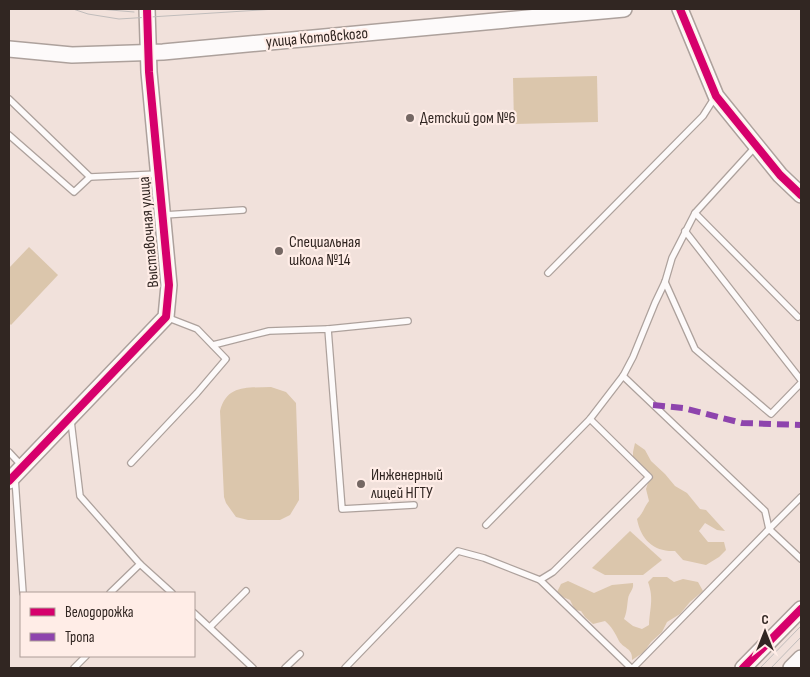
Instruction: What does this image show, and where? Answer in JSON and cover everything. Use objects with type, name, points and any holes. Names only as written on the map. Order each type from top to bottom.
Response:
[{"type":"street","name":"Выставочная улица","points":[[147,9],[148,72],[169,285],[166,317]]},
{"type":"street","name":"улица Котовского","points":[[9,49],[72,56],[148,52],[624,9]]},
{"type":"street","points":[[680,9],[716,96],[780,175],[801,195]]},
{"type":"street","points":[[15,474],[71,418],[166,317]]},
{"type":"street","points":[[743,668],[801,609]]},
{"type":"street","points":[[791,668],[801,658]]},
{"type":"lane","points":[[548,273],[703,116],[716,96]]},
{"type":"lane","points":[[9,99],[90,177]]},
{"type":"lane","points":[[9,135],[74,192],[90,177],[158,174]]},
{"type":"lane","points":[[486,525],[590,419],[623,376],[633,358],[665,282],[672,258],[695,213],[756,146]]},
{"type":"lane","points":[[162,215],[243,210]]},
{"type":"lane","points":[[695,213],[800,317]]},
{"type":"lane","points":[[665,282],[695,349],[770,414],[801,381],[686,231]]},
{"type":"lane","points":[[130,463],[197,393],[226,359],[197,329],[166,317]]},
{"type":"lane","points":[[213,345],[269,331],[328,329],[408,321]]},
{"type":"lane","points":[[328,329],[342,509],[414,505]]},
{"type":"lane","points":[[623,376],[765,511],[769,529],[801,559]]},
{"type":"lane","points":[[71,418],[80,496],[140,564],[171,592]]},
{"type":"lane","points":[[540,580],[553,572],[649,477],[590,419]]},
{"type":"lane","points":[[9,452],[15,474],[23,592]]},
{"type":"lane","points":[[344,668],[458,551],[484,558],[540,580],[632,668],[801,497]]},
{"type":"lane","points":[[111,592],[140,564]]},
{"type":"lane","points":[[210,628],[246,591]]},
{"type":"lane","points":[[195,614],[253,668]]},
{"type":"lane","points":[[285,668],[300,654]]},
{"type":"lane","points":[[74,668],[85,657]]},
{"type":"shaded area","points":[[597,76],[598,122],[514,124],[513,78]]},
{"type":"shaded area","points":[[29,247],[58,275],[11,325],[9,323],[9,268]]},
{"type":"shaded area","points":[[271,387],[286,392],[296,403],[299,500],[290,515],[280,520],[248,520],[236,517],[224,497],[220,411],[223,402],[233,392],[247,388]]},
{"type":"shaded area","points":[[635,443],[645,450],[651,461],[675,486],[687,493],[700,509],[706,510],[725,531],[717,530],[705,523],[699,531],[708,542],[724,542],[726,550],[719,557],[706,565],[683,560],[675,551],[655,547],[645,539],[637,519],[649,501],[646,489],[648,483],[645,469],[633,460]]},
{"type":"shaded area","points":[[630,531],[662,560],[643,575],[605,575],[592,568]]},
{"type":"shaded area","points":[[653,577],[667,577],[674,582],[683,579],[698,582],[703,591],[680,614],[667,622],[662,632],[644,652],[632,660],[630,651],[621,644],[605,621],[593,624],[581,611],[575,610],[570,600],[556,594],[561,584],[568,581],[594,593],[612,585],[633,583],[624,619],[633,626],[642,629],[649,625],[651,598],[648,582]]},
{"type":"tram line","points":[[73,9],[88,14],[119,19],[276,9]]},
{"type":"tram line","points":[[99,9],[134,12]]},
{"type":"tram line","points":[[760,668],[801,626]]},
{"type":"tram line","points":[[771,668],[801,637]]},
{"type":"marked path","points":[[653,405],[683,408],[742,423],[801,425]]},
{"type":"cycle path","points":[[9,481],[166,317],[169,285],[149,72],[147,9]]},
{"type":"cycle path","points":[[680,9],[716,96],[780,175],[801,195]]},
{"type":"cycle path","points":[[743,668],[801,609]]},
{"type":"place","name":"Детский дом №6","points":[[410,118]]},
{"type":"place","name":"Специальная школа №14","points":[[279,251]]},
{"type":"place","name":"Инженерный лицей НГТУ","points":[[361,484]]}]
